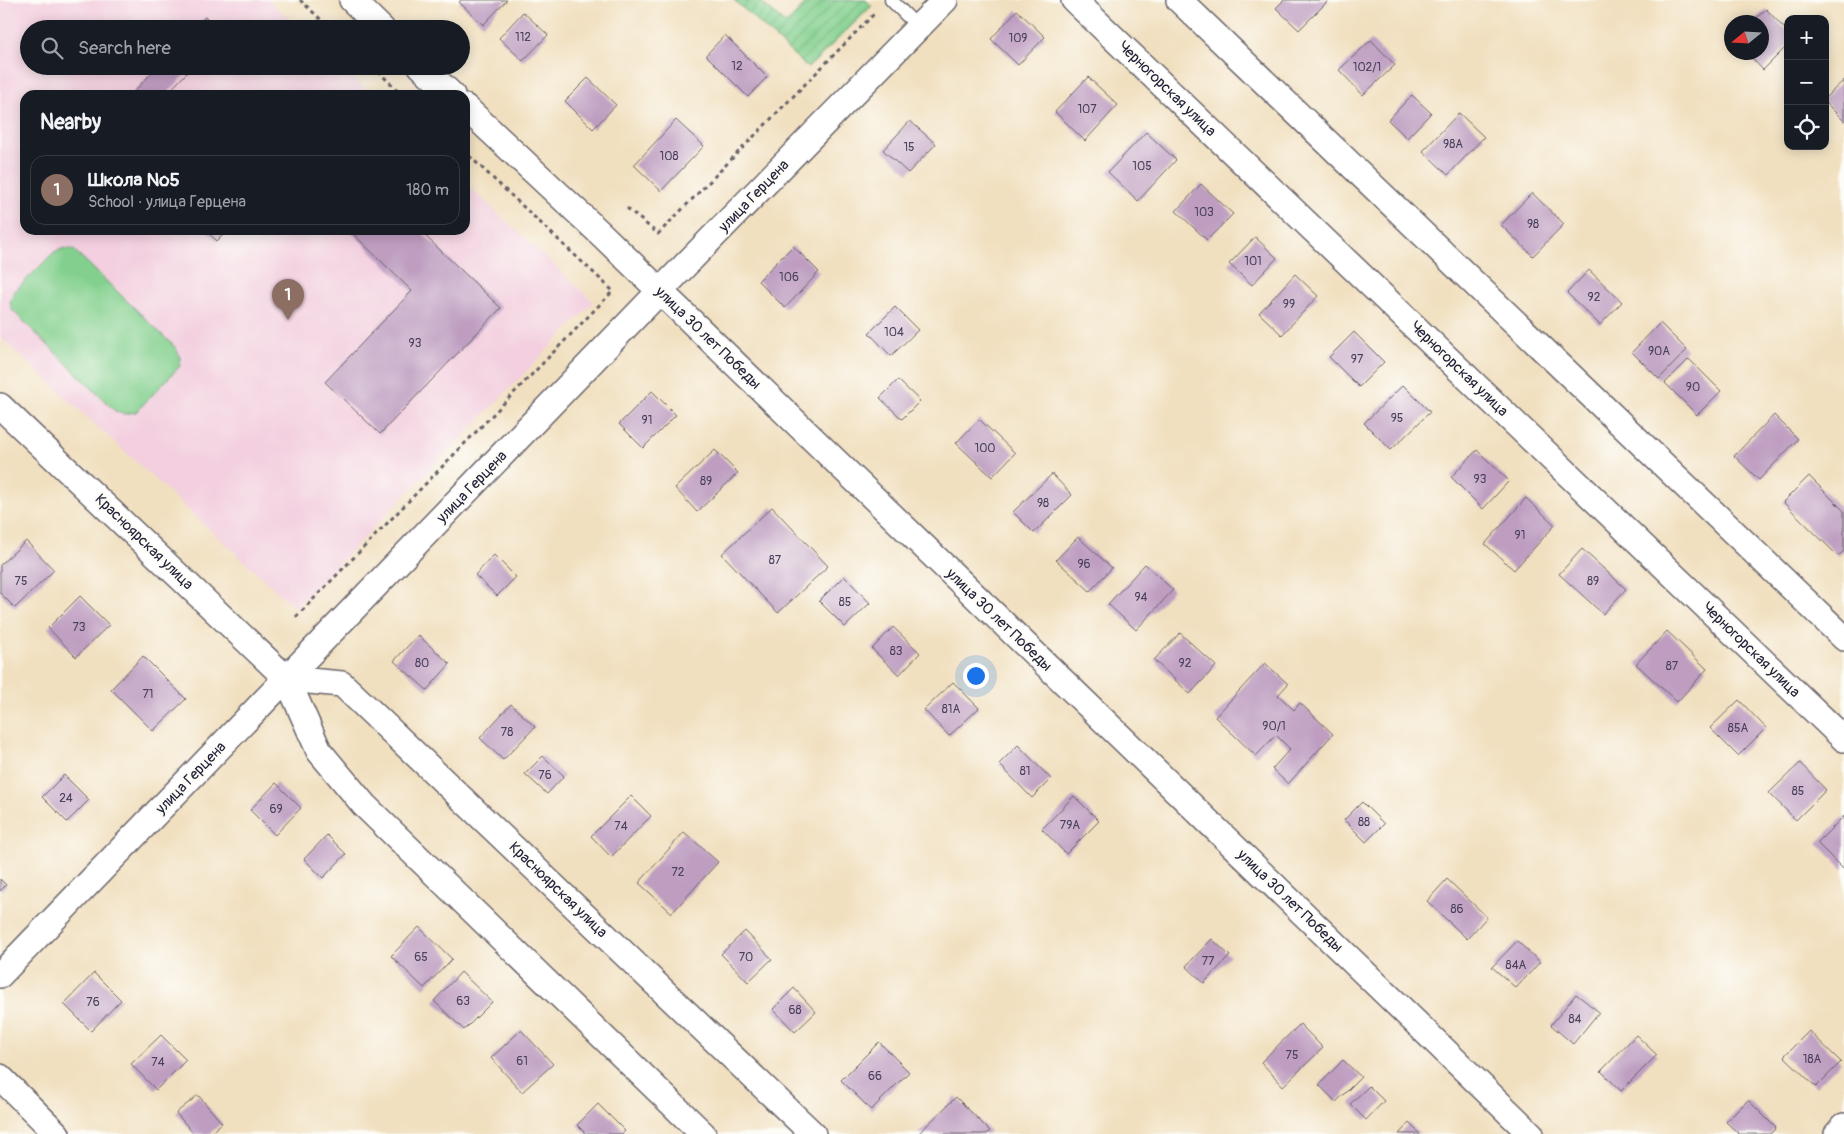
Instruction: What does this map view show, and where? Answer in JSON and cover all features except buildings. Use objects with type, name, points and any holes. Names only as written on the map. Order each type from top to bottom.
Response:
[{"type":"street","points":[[352,0],[373,20]]},
{"type":"street","name":"улица Герцена","points":[[0,975],[659,292],[945,0]]},
{"type":"street","name":"Черногорская улица","points":[[1074,0],[1844,739]]},
{"type":"street","points":[[1179,0],[1844,638]]},
{"type":"street","points":[[431,75],[447,90]]},
{"type":"street","name":"улица 30 лет Победы","points":[[470,113],[601,234],[1531,1134]]},
{"type":"street","name":"Красноярская улица","points":[[0,406],[287,679],[320,751],[364,805],[703,1134]]},
{"type":"street","name":"Красноярская улица","points":[[287,679],[342,684],[813,1134]]},
{"type":"street","points":[[0,1077],[57,1134]]},
{"type":"street","points":[[1837,1134],[1844,1126]]},
{"type":"lane","points":[[886,4],[918,27]]},
{"type":"path","points":[[300,0],[321,20]]},
{"type":"path","points":[[627,208],[658,234],[886,4]]},
{"type":"path","points":[[382,75],[398,90]]},
{"type":"path","points":[[296,617],[613,291],[470,157]]},
{"type":"shaded area","points":[[0,0],[269,0],[290,20],[20,20],[20,75],[350,75],[366,90],[20,90],[20,235],[470,235],[470,188],[594,302],[295,608],[0,337]]},
{"type":"green space","points":[[734,0],[759,0],[786,24],[809,0],[866,0],[872,6],[808,68]]},
{"type":"green space","points":[[65,248],[74,250],[176,348],[180,358],[180,366],[136,412],[124,414],[116,412],[12,310],[10,301],[14,292],[54,252]]},
{"type":"place","name":"Школа №5","points":[[288,320]]}]
